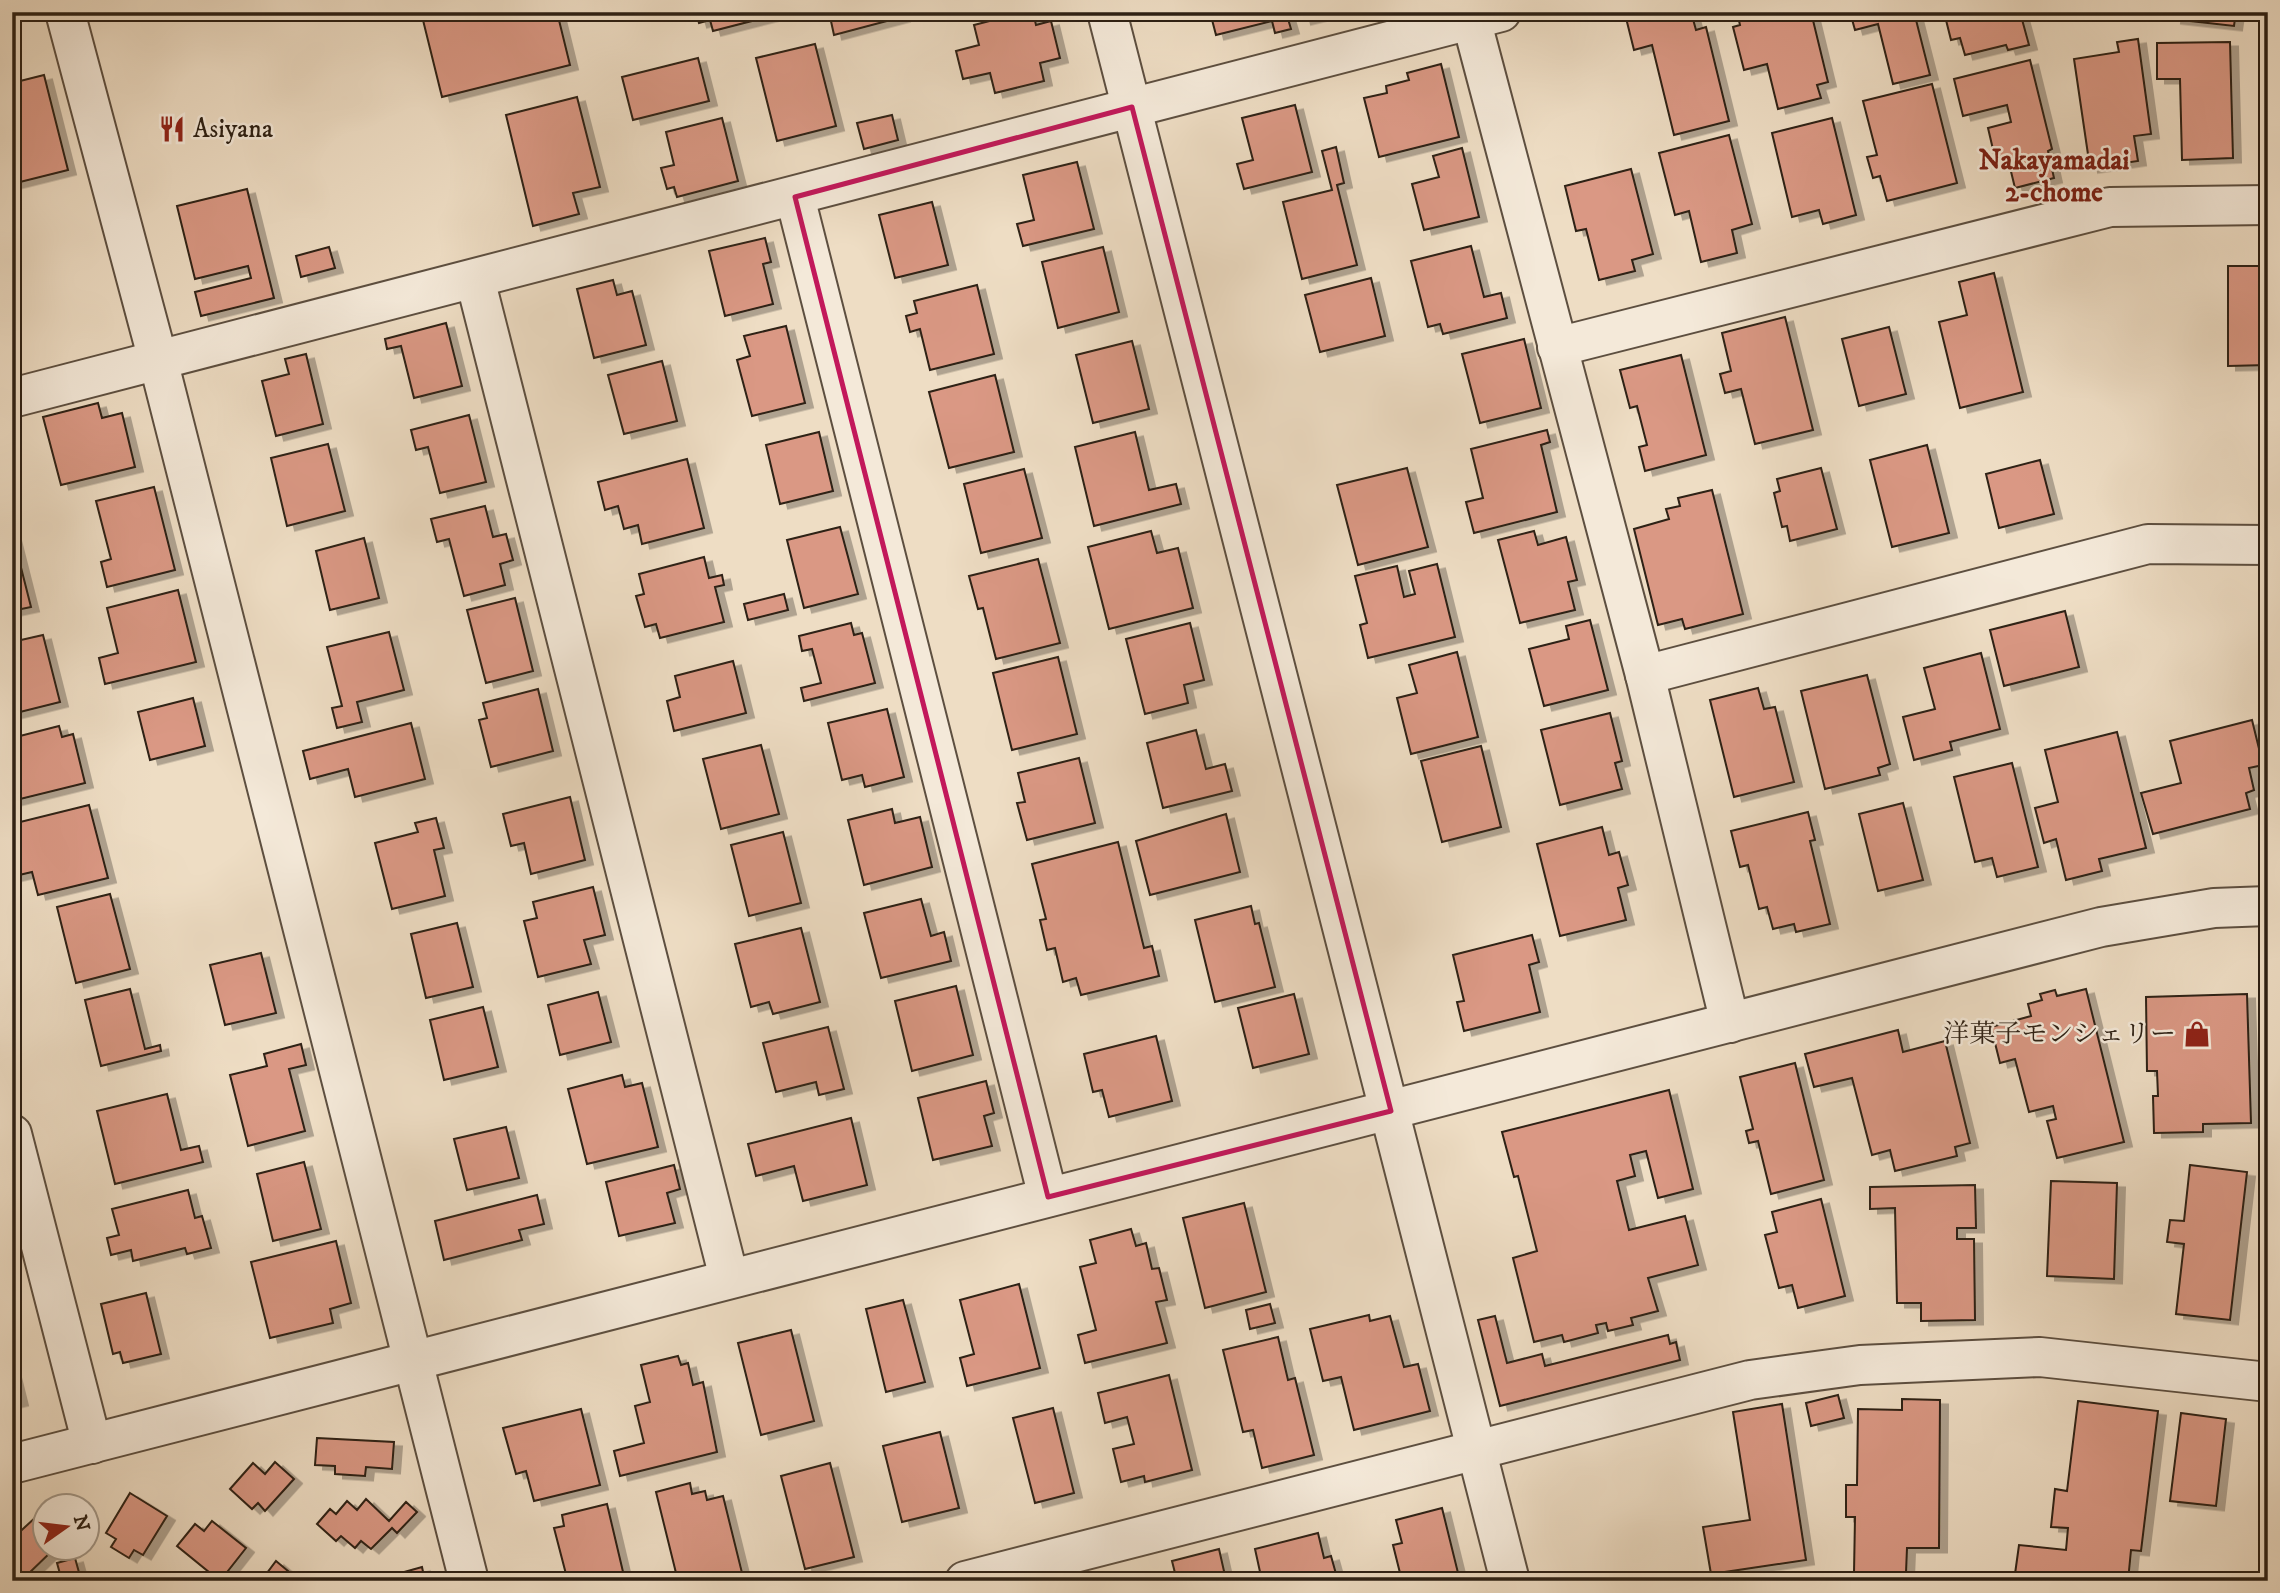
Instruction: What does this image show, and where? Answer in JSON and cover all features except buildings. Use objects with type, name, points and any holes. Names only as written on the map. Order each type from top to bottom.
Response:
[{"type":"street","points":[[65,12],[158,360],[468,1581]]},
{"type":"street","points":[[1107,12],[1510,1581]]},
{"type":"street","points":[[12,398],[1486,16],[1557,347],[1645,676],[1730,1023]]},
{"type":"street","points":[[795,197],[1048,1196]]},
{"type":"street","points":[[1557,347],[2110,207],[2268,205]]},
{"type":"street","points":[[475,279],[729,1278]]},
{"type":"street","points":[[1645,676],[2148,544],[2268,545]]},
{"type":"street","points":[[12,1464],[2101,926],[2214,908],[2268,906]]},
{"type":"street","points":[[12,1134],[92,1444]]},
{"type":"street","points":[[965,1581],[1750,1380],[1860,1365],[2040,1357],[2268,1382]]},
{"type":"highlighted area","points":[[1132,107],[1391,1111],[1048,1197],[795,197]]},
{"type":"place","name":"Asiyana","points":[[172,129]]},
{"type":"place","name":"洋菓子モンシェリー","points":[[2197,1034]]},
{"type":"district","name":"Nakayamadai 2-chome","points":[[2054,176]]}]
